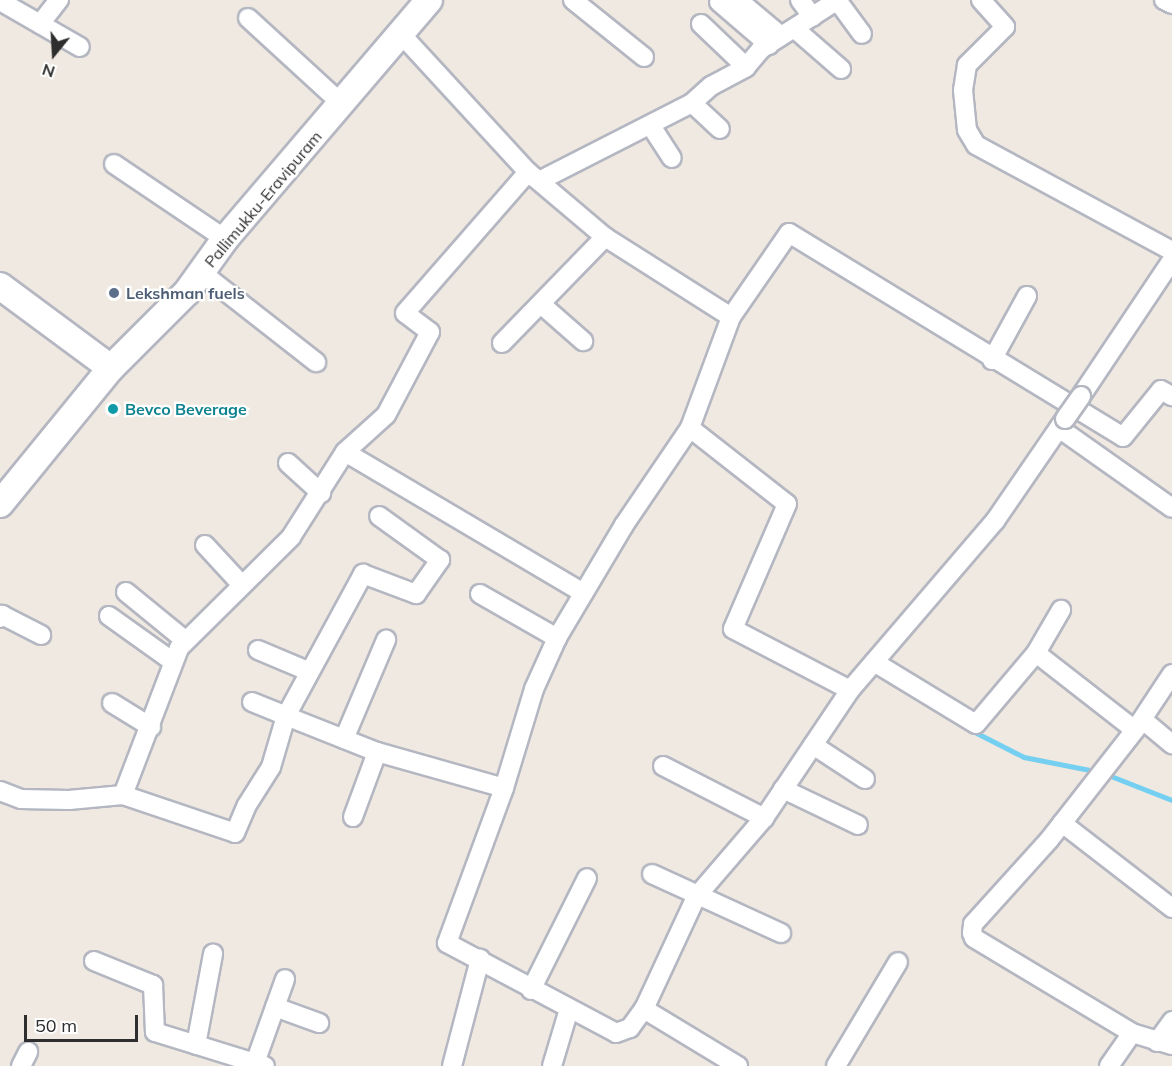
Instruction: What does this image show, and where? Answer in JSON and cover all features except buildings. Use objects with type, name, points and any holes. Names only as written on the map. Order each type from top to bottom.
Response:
[{"type":"main road","name":"Pallimukku-Eravipuram","points":[[0,504],[111,368],[202,273],[225,239],[429,0]]},
{"type":"main road","points":[[0,286],[111,368]]},
{"type":"street","points":[[40,24],[59,0]]},
{"type":"street","points":[[573,0],[644,57]]},
{"type":"street","points":[[738,0],[782,37]]},
{"type":"street","points":[[800,0],[813,17]]},
{"type":"street","points":[[123,795],[151,727],[172,661],[186,641],[291,537],[345,452],[386,415],[430,332],[405,313],[535,176],[651,126],[692,103],[711,86],[746,67],[782,37],[838,0],[862,34]]},
{"type":"street","points":[[981,0],[1005,27],[967,65],[963,90],[967,130],[976,145],[1172,251]]},
{"type":"street","points":[[1164,0],[1172,4]]},
{"type":"street","points":[[0,1],[80,47]]},
{"type":"street","points":[[719,2],[841,69]]},
{"type":"street","points":[[248,18],[342,104]]},
{"type":"street","points":[[701,24],[746,67]]},
{"type":"street","points":[[401,34],[535,176],[605,237],[731,317]]},
{"type":"street","points":[[692,103],[720,129]]},
{"type":"street","points":[[651,126],[672,158]]},
{"type":"street","points":[[114,164],[225,239]]},
{"type":"street","points":[[1172,260],[1081,396],[1062,423],[995,521],[850,690],[764,818],[696,897],[644,1009],[630,1028],[616,1034],[447,943],[504,788],[534,689],[557,638],[583,593],[690,428],[731,317],[789,233],[992,360],[1124,438],[1161,390],[1172,396]]},
{"type":"street","points":[[502,343],[542,305],[605,237]]},
{"type":"street","points":[[202,273],[316,362]]},
{"type":"street","points":[[992,360],[1027,296]]},
{"type":"street","points":[[542,305],[583,341]]},
{"type":"street","points":[[1062,423],[1172,508]]},
{"type":"street","points":[[690,428],[787,504],[733,629],[850,690]]},
{"type":"street","points":[[345,452],[583,593]]},
{"type":"street","points":[[288,463],[321,493]]},
{"type":"street","points":[[0,791],[21,799],[69,801],[123,795],[235,832],[247,805],[271,767],[286,717],[363,574],[416,594],[440,560],[379,516]]},
{"type":"street","points":[[205,546],[241,584]]},
{"type":"street","points":[[126,592],[186,641]]},
{"type":"street","points":[[480,594],[557,638]]},
{"type":"street","points":[[874,662],[976,724],[1036,653],[1061,610]]},
{"type":"street","points":[[0,618],[2,615],[41,635]]},
{"type":"street","points":[[109,616],[172,661]]},
{"type":"street","points":[[344,739],[386,640]]},
{"type":"street","points":[[258,650],[310,672]]},
{"type":"street","points":[[1036,653],[1139,725],[1172,744]]},
{"type":"street","points":[[1172,674],[1139,725],[1062,823],[973,924],[972,933],[974,938],[1132,1033],[1164,1043],[1172,1021]]},
{"type":"street","points":[[252,702],[377,752],[504,788]]},
{"type":"street","points":[[112,703],[151,727]]},
{"type":"street","points":[[813,745],[866,779]]},
{"type":"street","points":[[353,817],[377,752]]},
{"type":"street","points":[[663,766],[764,818]]},
{"type":"street","points":[[783,789],[858,825]]},
{"type":"street","points":[[1062,823],[1172,908]]},
{"type":"street","points":[[652,874],[696,897],[781,933]]},
{"type":"street","points":[[531,990],[586,878]]},
{"type":"street","points":[[196,1045],[213,954]]},
{"type":"street","points":[[452,1066],[480,959]]},
{"type":"street","points":[[94,961],[153,986],[155,1032],[260,1065],[285,979]]},
{"type":"street","points":[[836,1066],[898,963]]},
{"type":"street","points":[[275,1007],[319,1023]]},
{"type":"street","points":[[552,1066],[569,1009]]},
{"type":"street","points":[[644,1009],[738,1066]]},
{"type":"street","points":[[1109,1066],[1132,1033]]},
{"type":"waterway","points":[[973,731],[1024,757],[1095,771]]},
{"type":"waterway","points":[[1106,774],[1172,800]]},
{"type":"place","name":"Lekshman fuels","points":[[114,293]]},
{"type":"place","name":"Bevco Beverage","points":[[113,409]]}]
